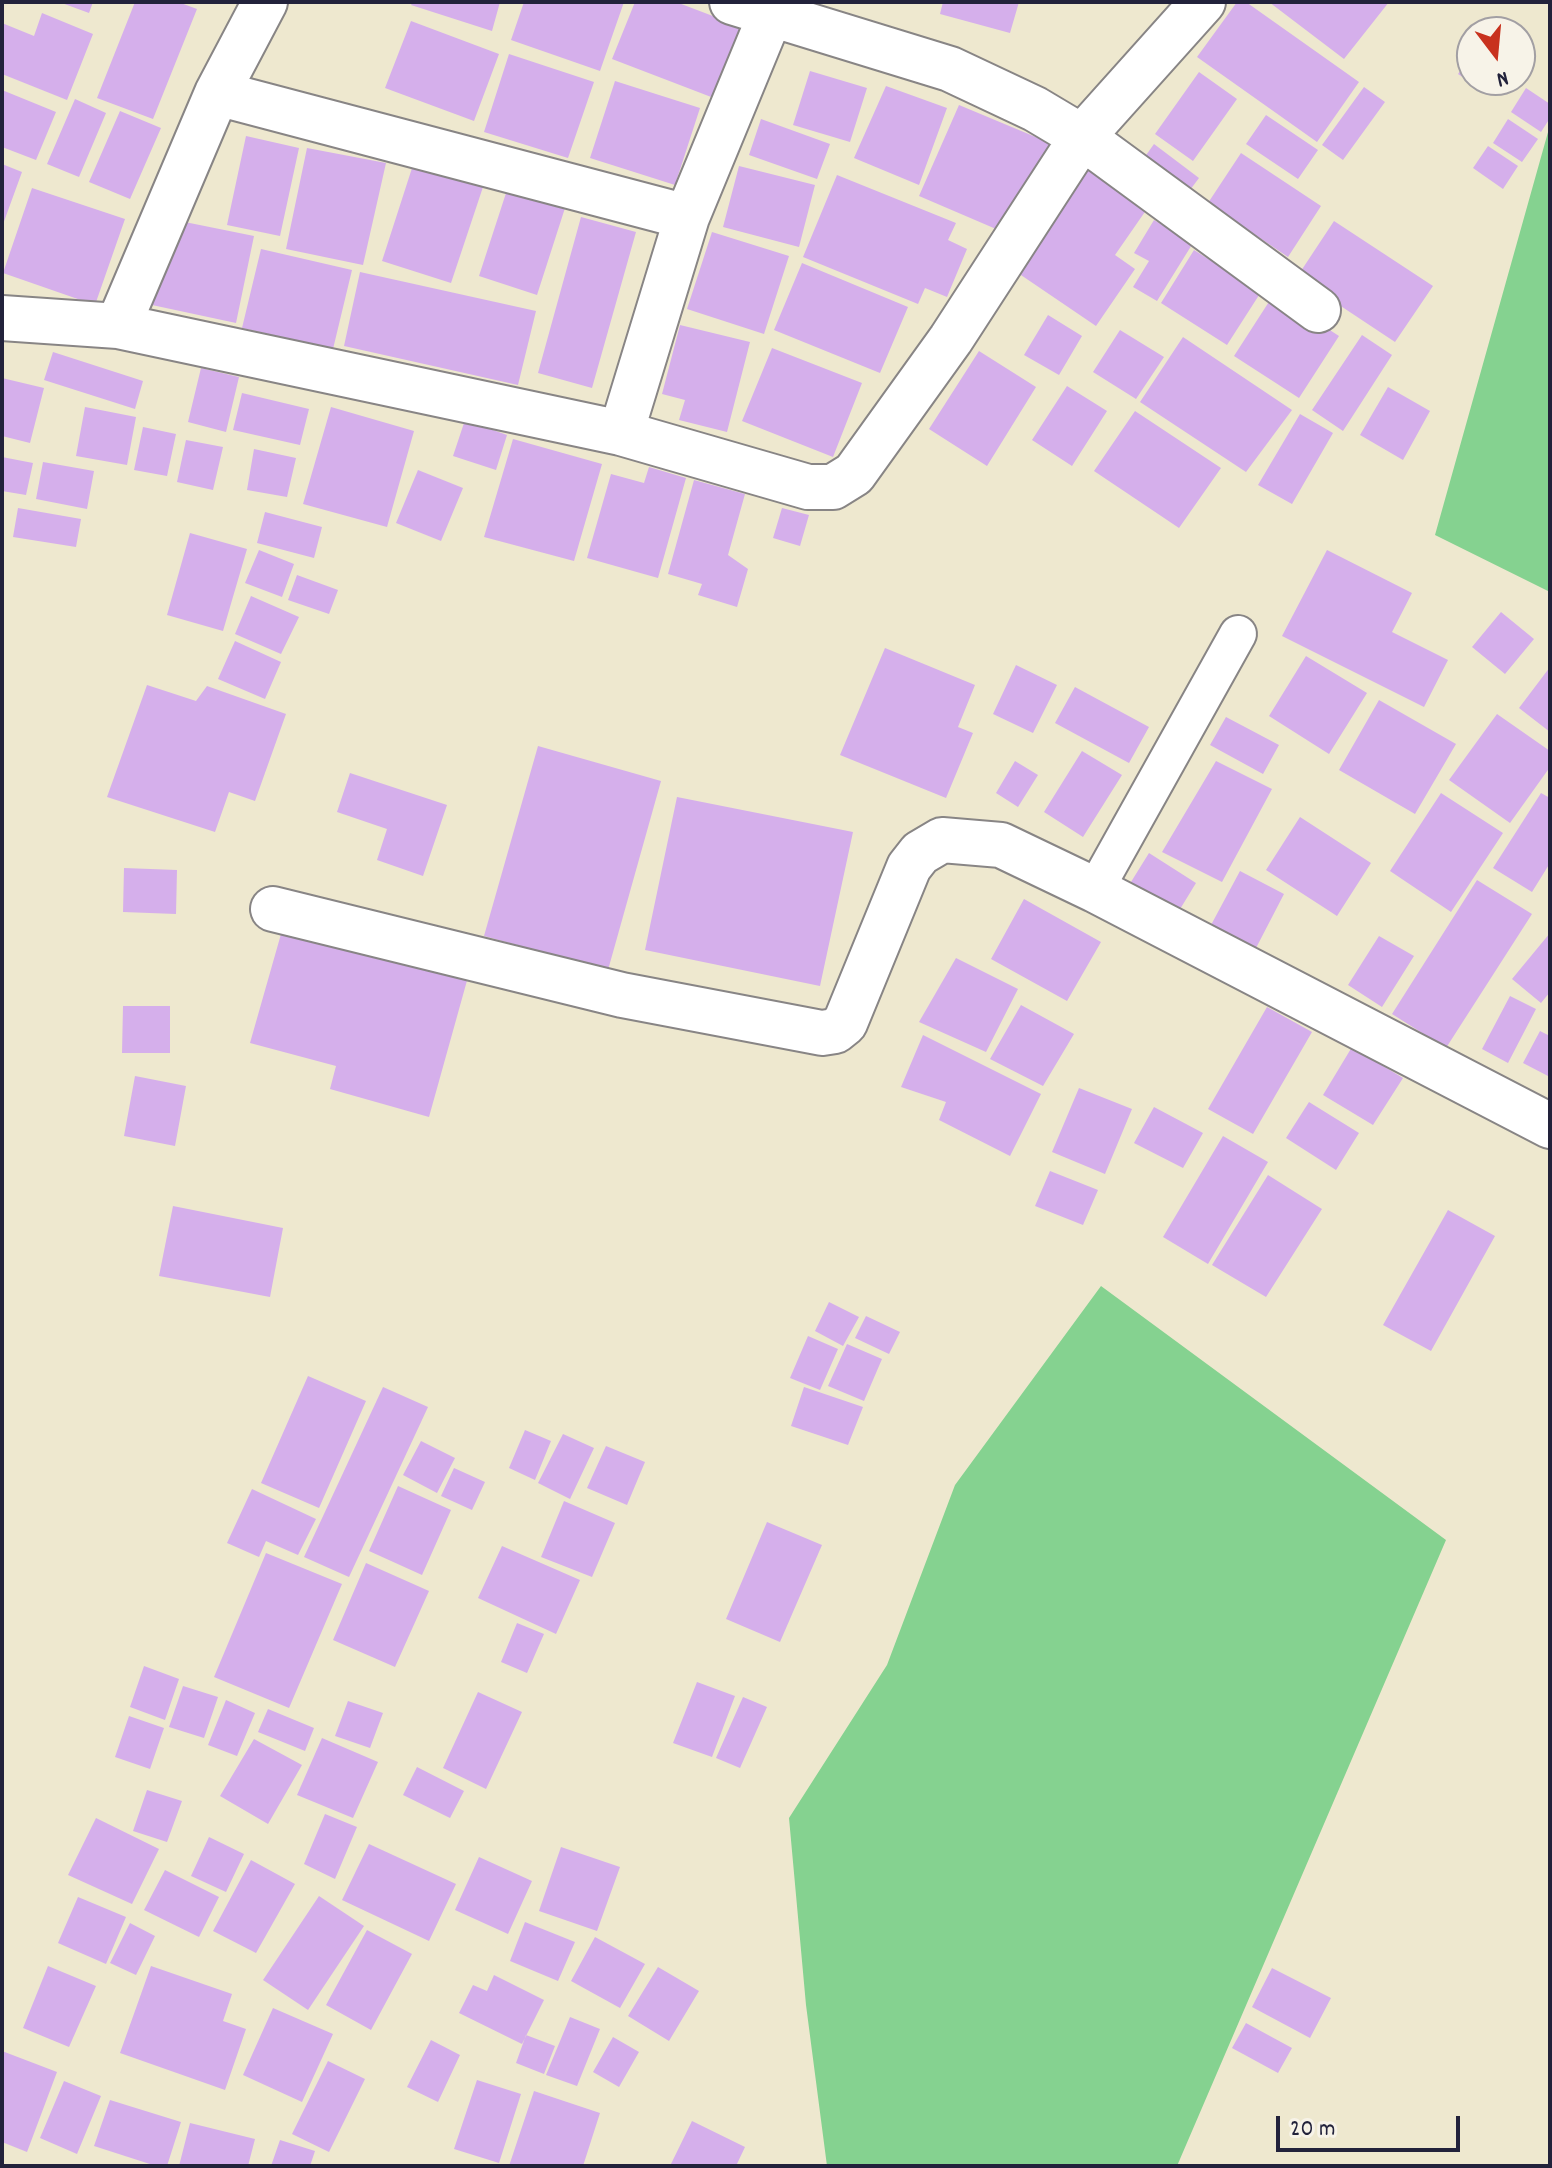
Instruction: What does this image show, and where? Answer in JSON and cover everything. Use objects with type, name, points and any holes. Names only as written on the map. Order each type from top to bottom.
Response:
[{"type":"street","points":[[118,326],[217,93],[265,2]]},
{"type":"street","points":[[2,318],[118,326],[621,433],[808,487],[833,487],[854,474],[951,339],[1082,137],[1203,2]]},
{"type":"street","points":[[621,433],[751,9],[950,69],[1035,109],[1082,137],[1318,310]]},
{"type":"street","points":[[217,93],[687,217]]},
{"type":"street","points":[[273,909],[622,995],[822,1033],[835,1031],[845,1023],[909,867],[920,853],[942,840],[1001,845],[1095,890],[1550,1126]]},
{"type":"lane","points":[[1095,890],[1238,634]]},
{"type":"green space","points":[[1550,125],[1550,592],[1435,535]]},
{"type":"green space","points":[[1101,1286],[1446,1540],[1177,2166],[827,2166],[806,2005],[789,1818],[887,1665],[955,1485]]},
{"type":"building","points":[[59,2],[93,2],[89,13]]},
{"type":"building","points":[[135,2],[178,2],[197,9],[153,119],[97,98]]},
{"type":"building","points":[[413,2],[500,2],[492,31],[411,5]]},
{"type":"building","points":[[524,2],[624,2],[600,71],[511,40]]},
{"type":"building","points":[[635,2],[676,2],[747,29],[719,100],[612,59]]},
{"type":"building","points":[[943,2],[1019,2],[1010,33],[940,14]]},
{"type":"building","points":[[1237,2],[1246,2],[1359,82],[1317,142],[1197,57]]},
{"type":"building","points":[[1269,2],[1389,2],[1344,59]]},
{"type":"building","points":[[42,13],[93,34],[67,100],[2,74],[2,23],[34,36]]},
{"type":"building","points":[[411,21],[499,54],[474,121],[385,88]]},
{"type":"building","points":[[509,54],[594,82],[568,158],[484,132]]},
{"type":"building","points":[[810,71],[867,88],[850,142],[793,125]]},
{"type":"building","points":[[1199,72],[1237,99],[1193,161],[1155,134]]},
{"type":"building","points":[[615,81],[700,108],[675,185],[590,158]]},
{"type":"building","points":[[886,86],[947,108],[919,185],[854,158]]},
{"type":"building","points":[[1364,87],[1385,102],[1343,160],[1322,145]]},
{"type":"building","points":[[2,90],[56,112],[36,160],[2,147]]},
{"type":"building","points":[[1536,95],[1550,104],[1550,118],[1541,132],[1511,112],[1521,96]]},
{"type":"building","points":[[75,99],[106,113],[79,177],[47,164]]},
{"type":"building","points":[[959,105],[1050,143],[1010,235],[919,196]]},
{"type":"building","points":[[120,111],[161,128],[130,199],[89,182]]},
{"type":"building","points":[[1266,115],[1318,150],[1298,179],[1246,144]]},
{"type":"building","points":[[761,119],[830,144],[817,179],[749,155]]},
{"type":"building","points":[[1508,119],[1538,139],[1522,162],[1493,143]]},
{"type":"building","points":[[246,136],[299,148],[280,236],[227,225]]},
{"type":"building","points":[[1154,144],[1199,178],[1184,198],[1139,165]]},
{"type":"building","points":[[1488,146],[1518,166],[1503,189],[1473,168]]},
{"type":"building","points":[[307,148],[386,163],[363,265],[286,249]]},
{"type":"building","points":[[1241,153],[1321,206],[1288,257],[1208,203]]},
{"type":"building","points":[[2,164],[22,172],[2,227]]},
{"type":"building","points":[[413,165],[483,187],[451,283],[382,261]]},
{"type":"building","points":[[739,166],[815,185],[799,247],[723,227]]},
{"type":"building","points":[[1089,166],[1149,206],[1115,255],[1135,269],[1096,326],[1015,271]]},
{"type":"building","points":[[837,175],[956,223],[948,240],[967,249],[947,297],[925,288],[918,304],[803,257]]},
{"type":"building","points":[[32,188],[125,219],[95,305],[3,273]]},
{"type":"building","points":[[507,190],[565,208],[537,295],[479,276]]},
{"type":"building","points":[[581,217],[636,232],[592,388],[538,373]]},
{"type":"building","points":[[170,219],[254,236],[236,323],[152,305]]},
{"type":"building","points":[[1154,220],[1193,243],[1157,301],[1133,287],[1149,261],[1134,253]]},
{"type":"building","points":[[1334,221],[1433,286],[1395,342],[1297,277]]},
{"type":"building","points":[[712,232],[789,256],[764,334],[687,309]]},
{"type":"building","points":[[261,249],[352,270],[333,349],[242,328]]},
{"type":"building","points":[[1194,250],[1261,292],[1227,345],[1161,303]]},
{"type":"building","points":[[802,263],[908,307],[880,373],[774,330]]},
{"type":"building","points":[[360,272],[536,311],[518,385],[344,346]]},
{"type":"building","points":[[1274,294],[1339,336],[1299,398],[1234,356]]},
{"type":"building","points":[[1048,315],[1082,336],[1059,375],[1024,355]]},
{"type":"building","points":[[680,325],[750,342],[727,432],[679,420],[685,400],[662,394]]},
{"type":"building","points":[[1120,330],[1164,357],[1136,399],[1093,372]]},
{"type":"building","points":[[1362,335],[1392,355],[1343,431],[1312,410]]},
{"type":"building","points":[[1183,337],[1292,410],[1246,472],[1140,402]]},
{"type":"building","points":[[772,348],[862,383],[833,457],[742,421]]},
{"type":"building","points":[[979,351],[1036,387],[987,466],[929,429]]},
{"type":"building","points":[[53,352],[143,381],[135,409],[44,380]]},
{"type":"building","points":[[201,368],[239,377],[226,432],[188,422]]},
{"type":"building","points":[[2,378],[44,388],[30,443],[2,436]]},
{"type":"building","points":[[1067,386],[1107,411],[1072,466],[1032,440]]},
{"type":"building","points":[[1388,387],[1430,411],[1403,460],[1360,435]]},
{"type":"building","points":[[242,393],[309,409],[300,445],[233,430]]},
{"type":"building","points":[[85,407],[136,417],[127,465],[76,456]]},
{"type":"building","points":[[331,407],[414,431],[387,527],[303,504]]},
{"type":"building","points":[[1135,411],[1221,468],[1179,528],[1094,471]]},
{"type":"building","points":[[1300,414],[1333,433],[1292,504],[1258,485]]},
{"type":"building","points":[[465,420],[507,435],[496,470],[453,456]]},
{"type":"building","points":[[143,427],[176,434],[167,476],[134,470]]},
{"type":"building","points":[[513,439],[602,464],[574,561],[484,537]]},
{"type":"building","points":[[186,440],[223,447],[213,490],[177,482]]},
{"type":"building","points":[[254,449],[296,458],[287,497],[247,490]]},
{"type":"building","points":[[2,457],[33,463],[26,495],[2,491]]},
{"type":"building","points":[[43,462],[94,471],[87,509],[36,499]]},
{"type":"building","points":[[649,467],[686,478],[658,578],[587,558],[611,474],[644,483]]},
{"type":"building","points":[[418,470],[463,488],[441,541],[396,523]]},
{"type":"building","points":[[694,480],[745,494],[728,555],[748,569],[737,607],[698,595],[702,584],[668,574]]},
{"type":"building","points":[[18,508],[81,519],[76,547],[13,537]]},
{"type":"building","points":[[782,508],[809,515],[800,546],[773,538]]},
{"type":"building","points":[[265,512],[322,527],[314,558],[257,543]]},
{"type":"building","points":[[190,533],[247,549],[223,631],[167,615]]},
{"type":"building","points":[[259,550],[294,564],[282,597],[245,583]]},
{"type":"building","points":[[1327,550],[1412,593],[1392,632],[1448,660],[1424,707],[1282,636]]},
{"type":"building","points":[[297,575],[338,590],[329,614],[288,600]]},
{"type":"building","points":[[251,596],[299,617],[281,654],[235,634]]},
{"type":"building","points":[[1501,612],[1534,639],[1505,674],[1472,647]]},
{"type":"building","points":[[235,641],[281,662],[265,699],[218,679]]},
{"type":"building","points":[[885,648],[975,685],[958,727],[973,733],[946,798],[840,755]]},
{"type":"building","points":[[1306,656],[1367,693],[1329,754],[1269,716]]},
{"type":"building","points":[[1016,665],[1057,685],[1033,733],[993,714]]},
{"type":"building","points":[[1550,667],[1550,732],[1519,708]]},
{"type":"building","points":[[147,685],[196,701],[207,686],[286,714],[255,801],[229,792],[215,832],[107,797]]},
{"type":"building","points":[[1075,687],[1149,727],[1129,763],[1055,723]]},
{"type":"building","points":[[1379,700],[1456,744],[1415,814],[1339,770]]},
{"type":"building","points":[[1497,714],[1550,751],[1550,767],[1510,823],[1449,780]]},
{"type":"building","points":[[1226,717],[1279,745],[1263,774],[1210,745]]},
{"type":"building","points":[[538,746],[661,781],[608,970],[484,936]]},
{"type":"building","points":[[1082,751],[1122,775],[1083,837],[1044,812]]},
{"type":"building","points":[[1015,761],[1038,775],[1018,807],[996,793]]},
{"type":"building","points":[[1216,761],[1272,789],[1222,882],[1162,852]]},
{"type":"building","points":[[350,773],[447,805],[423,876],[377,860],[387,829],[337,812]]},
{"type":"building","points":[[1441,793],[1503,833],[1451,912],[1390,871]]},
{"type":"building","points":[[1541,793],[1550,798],[1550,863],[1532,892],[1493,868]]},
{"type":"building","points":[[677,797],[853,832],[820,986],[645,950]]},
{"type":"building","points":[[1300,817],[1371,863],[1337,916],[1266,870]]},
{"type":"building","points":[[1149,853],[1196,883],[1174,919],[1126,890]]},
{"type":"building","points":[[124,868],[177,870],[176,914],[123,912]]},
{"type":"building","points":[[1240,871],[1284,894],[1256,948],[1211,925]]},
{"type":"building","points":[[1477,880],[1532,914],[1446,1048],[1392,1014]]},
{"type":"building","points":[[1024,899],[1101,942],[1067,1001],[991,959]]},
{"type":"building","points":[[283,927],[468,977],[429,1117],[330,1089],[336,1066],[250,1043]]},
{"type":"building","points":[[1550,933],[1550,992],[1541,1003],[1512,979]]},
{"type":"building","points":[[1379,936],[1414,956],[1382,1007],[1348,985]]},
{"type":"building","points":[[956,958],[1018,989],[986,1052],[919,1022]]},
{"type":"building","points":[[1510,996],[1536,1009],[1508,1063],[1482,1049]]},
{"type":"building","points":[[1021,1005],[1074,1034],[1043,1086],[990,1059]]},
{"type":"building","points":[[123,1006],[170,1006],[170,1053],[122,1053]]},
{"type":"building","points":[[1267,1007],[1312,1032],[1253,1134],[1208,1109]]},
{"type":"building","points":[[1540,1031],[1550,1036],[1548,1076],[1523,1063]]},
{"type":"building","points":[[923,1035],[1041,1094],[1010,1156],[939,1120],[946,1102],[901,1087]]},
{"type":"building","points":[[1352,1047],[1403,1078],[1373,1125],[1323,1095]]},
{"type":"building","points":[[135,1076],[186,1086],[175,1146],[124,1136]]},
{"type":"building","points":[[1079,1088],[1132,1109],[1105,1174],[1052,1152]]},
{"type":"building","points":[[1309,1102],[1359,1133],[1336,1170],[1286,1138]]},
{"type":"building","points":[[1154,1107],[1203,1133],[1183,1168],[1134,1143]]},
{"type":"building","points":[[1223,1136],[1268,1162],[1208,1264],[1163,1237]]},
{"type":"building","points":[[1050,1171],[1098,1190],[1083,1225],[1035,1206]]},
{"type":"building","points":[[1268,1175],[1322,1209],[1266,1297],[1212,1265]]},
{"type":"building","points":[[173,1206],[283,1228],[270,1297],[159,1276]]},
{"type":"building","points":[[1448,1210],[1495,1236],[1431,1351],[1383,1325]]},
{"type":"building","points":[[829,1302],[859,1317],[843,1346],[815,1331]]},
{"type":"building","points":[[866,1316],[900,1332],[889,1354],[855,1338]]},
{"type":"building","points":[[808,1336],[838,1349],[820,1390],[790,1378]]},
{"type":"building","points":[[847,1344],[882,1359],[864,1401],[828,1386]]},
{"type":"building","points":[[308,1376],[366,1401],[319,1508],[261,1483]]},
{"type":"building","points":[[383,1387],[428,1407],[349,1577],[304,1557]]},
{"type":"building","points":[[804,1387],[863,1407],[848,1445],[791,1426]]},
{"type":"building","points":[[525,1430],[551,1441],[535,1480],[509,1468]]},
{"type":"building","points":[[563,1434],[594,1448],[570,1499],[538,1483]]},
{"type":"building","points":[[421,1441],[455,1458],[437,1493],[403,1475]]},
{"type":"building","points":[[606,1446],[645,1462],[627,1505],[587,1488]]},
{"type":"building","points":[[454,1468],[485,1482],[472,1510],[441,1496]]},
{"type":"building","points":[[398,1486],[451,1510],[422,1575],[369,1551]]},
{"type":"building","points":[[252,1489],[316,1519],[298,1555],[266,1541],[259,1557],[227,1543]]},
{"type":"building","points":[[564,1501],[615,1523],[592,1577],[541,1557]]},
{"type":"building","points":[[767,1522],[822,1545],[780,1642],[726,1619]]},
{"type":"building","points":[[502,1546],[580,1580],[556,1634],[478,1598]]},
{"type":"building","points":[[266,1553],[342,1584],[289,1708],[214,1677]]},
{"type":"building","points":[[366,1563],[429,1591],[395,1667],[333,1640]]},
{"type":"building","points":[[517,1623],[544,1634],[527,1673],[501,1662]]},
{"type":"building","points":[[144,1666],[179,1679],[165,1720],[130,1707]]},
{"type":"building","points":[[697,1682],[735,1696],[712,1757],[673,1743]]},
{"type":"building","points":[[183,1686],[218,1697],[204,1738],[169,1727]]},
{"type":"building","points":[[478,1692],[522,1712],[486,1789],[443,1768]]},
{"type":"building","points":[[743,1697],[767,1707],[740,1768],[716,1758]]},
{"type":"building","points":[[226,1700],[255,1713],[237,1756],[208,1745]]},
{"type":"building","points":[[348,1701],[383,1713],[370,1748],[335,1736]]},
{"type":"building","points":[[268,1709],[314,1728],[305,1751],[258,1732]]},
{"type":"building","points":[[129,1716],[164,1728],[150,1769],[115,1757]]},
{"type":"building","points":[[322,1738],[378,1762],[353,1818],[297,1795]]},
{"type":"building","points":[[254,1739],[302,1765],[268,1824],[220,1796]]},
{"type":"building","points":[[417,1767],[464,1791],[450,1818],[403,1795]]},
{"type":"building","points":[[147,1790],[182,1801],[167,1842],[133,1831]]},
{"type":"building","points":[[325,1814],[357,1827],[335,1879],[304,1864]]},
{"type":"building","points":[[96,1818],[159,1849],[132,1904],[68,1875]]},
{"type":"building","points":[[209,1837],[244,1854],[226,1892],[191,1876]]},
{"type":"building","points":[[369,1844],[456,1884],[429,1941],[342,1900]]},
{"type":"building","points":[[561,1847],[620,1867],[597,1931],[539,1911]]},
{"type":"building","points":[[479,1857],[532,1881],[508,1934],[455,1910]]},
{"type":"building","points":[[251,1860],[295,1884],[256,1953],[213,1931]]},
{"type":"building","points":[[165,1870],[219,1897],[199,1937],[144,1910]]},
{"type":"building","points":[[319,1896],[364,1926],[308,2010],[263,1980]]},
{"type":"building","points":[[78,1897],[126,1917],[106,1964],[58,1943]]},
{"type":"building","points":[[525,1922],[575,1942],[558,1981],[510,1961]]},
{"type":"building","points":[[130,1923],[155,1936],[136,1975],[110,1963]]},
{"type":"building","points":[[367,1930],[412,1954],[371,2030],[326,2005]]},
{"type":"building","points":[[595,1937],[645,1964],[620,2008],[571,1981]]},
{"type":"building","points":[[48,1966],[96,1986],[69,2047],[23,2028]]},
{"type":"building","points":[[151,1966],[232,1994],[223,2021],[246,2029],[225,2090],[120,2053]]},
{"type":"building","points":[[658,1967],[699,1991],[669,2041],[628,2016]]},
{"type":"building","points":[[1272,1968],[1331,1998],[1310,2038],[1252,2007]]},
{"type":"building","points":[[494,1975],[544,2000],[522,2044],[459,2013],[473,1985],[487,1991]]},
{"type":"building","points":[[273,2008],[333,2034],[302,2102],[243,2075]]},
{"type":"building","points":[[570,2017],[600,2029],[577,2086],[546,2075]]},
{"type":"building","points":[[1246,2023],[1292,2048],[1278,2073],[1232,2048]]},
{"type":"building","points":[[526,2035],[555,2046],[544,2074],[516,2063]]},
{"type":"building","points":[[613,2037],[639,2052],[619,2087],[593,2072]]},
{"type":"building","points":[[431,2040],[460,2055],[438,2102],[407,2087]]},
{"type":"building","points":[[2,2051],[57,2072],[27,2152],[2,2142]]},
{"type":"building","points":[[328,2061],[365,2079],[329,2152],[292,2134]]},
{"type":"building","points":[[477,2080],[521,2094],[499,2163],[454,2149]]},
{"type":"building","points":[[64,2081],[101,2096],[77,2154],[40,2138]]},
{"type":"building","points":[[534,2091],[600,2113],[583,2166],[509,2166]]},
{"type":"building","points":[[110,2100],[181,2122],[167,2166],[156,2166],[94,2146]]},
{"type":"building","points":[[692,2121],[745,2147],[736,2166],[670,2166]]},
{"type":"building","points":[[190,2123],[255,2139],[248,2166],[179,2166]]},
{"type":"building","points":[[280,2140],[315,2151],[310,2166],[271,2166]]}]
